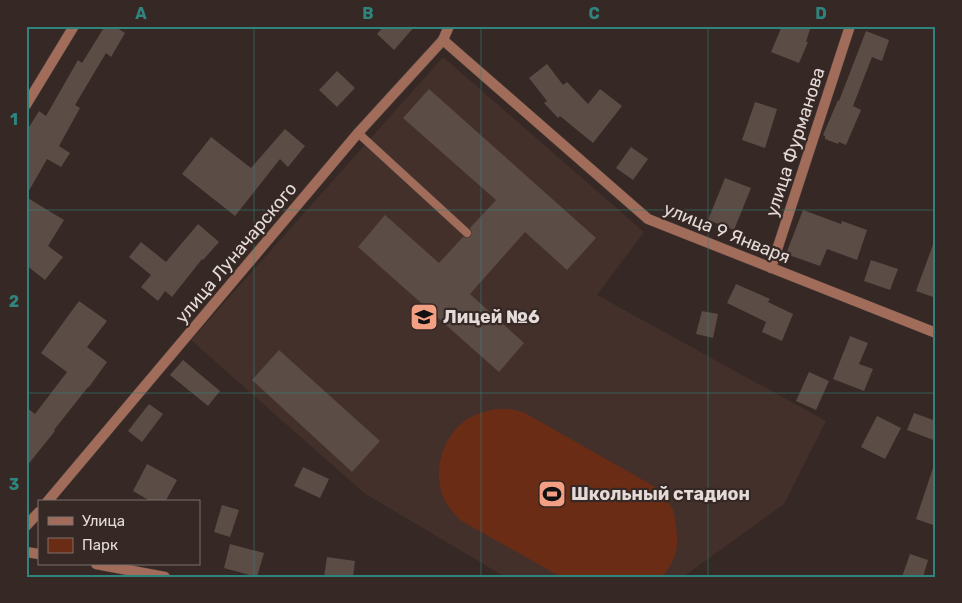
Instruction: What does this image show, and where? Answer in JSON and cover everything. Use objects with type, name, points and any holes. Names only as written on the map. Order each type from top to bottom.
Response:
[{"type":"street","points":[[26,105],[74,26]]},
{"type":"street","name":"улица Луначарского","points":[[49,500],[358,133],[443,40],[450,26]]},
{"type":"street","name":"улица Фурманова","points":[[771,268],[850,26]]},
{"type":"street","name":"улица 9 Января","points":[[443,40],[648,219],[936,333]]},
{"type":"street","points":[[26,526],[38,513]]},
{"type":"street","points":[[107,566],[165,577]]},
{"type":"lane","points":[[358,133],[466,233]]},
{"type":"shaded area","name":"Лицей №6","points":[[443,57],[644,232],[597,295],[826,421],[784,504],[683,577],[505,577],[364,493],[191,340]]},
{"type":"green space","name":"Школьный стадион","points":[[496,409],[510,409],[523,412],[657,488],[673,510],[677,538],[674,557],[662,577],[561,577],[460,520],[445,501],[441,490],[439,466],[442,454],[446,443],[461,424],[471,417]]},
{"type":"building","points":[[105,26],[114,26],[125,33],[111,57],[106,53],[75,105],[80,108],[59,146],[70,153],[61,167],[47,159],[26,196],[26,132],[39,111],[46,116],[78,60],[82,63]]},
{"type":"building","points":[[384,26],[415,26],[394,50],[377,34]]},
{"type":"building","points":[[782,26],[811,26],[806,42],[808,42],[799,63],[771,52]]},
{"type":"building","points":[[866,31],[889,40],[882,61],[872,57],[853,106],[861,110],[846,145],[839,142],[838,144],[825,139],[823,135],[839,101]]},
{"type":"building","points":[[547,64],[563,85],[567,82],[588,104],[600,89],[622,106],[593,143],[560,116],[558,118],[544,103],[547,101],[529,78]]},
{"type":"building","points":[[337,71],[355,88],[337,107],[319,90]]},
{"type":"building","points":[[429,89],[596,238],[567,270],[525,232],[470,294],[524,343],[499,372],[358,247],[385,215],[439,263],[463,237],[468,238],[471,236],[470,228],[496,200],[403,118]]},
{"type":"building","points":[[755,102],[777,109],[765,148],[742,140]]},
{"type":"building","points":[[285,129],[305,146],[288,167],[280,159],[235,216],[182,174],[211,137],[251,168]]},
{"type":"building","points":[[631,147],[648,159],[633,180],[616,168]]},
{"type":"building","points":[[725,178],[751,188],[734,230],[708,220]]},
{"type":"building","points":[[26,197],[64,220],[48,246],[63,257],[45,280],[26,265]]},
{"type":"building","points":[[803,210],[841,224],[842,221],[867,230],[857,260],[827,249],[820,266],[786,254]]},
{"type":"building","points":[[198,224],[219,242],[202,259],[172,297],[165,291],[158,301],[141,287],[151,275],[129,257],[141,242],[166,262]]},
{"type":"building","points":[[934,242],[936,242],[936,298],[916,291]]},
{"type":"building","points":[[871,260],[898,269],[890,290],[864,281]]},
{"type":"building","points":[[736,284],[770,299],[768,302],[793,314],[782,341],[762,332],[766,322],[727,303]]},
{"type":"building","points":[[79,301],[107,321],[87,347],[107,362],[26,467],[26,407],[35,414],[67,372],[41,353]]},
{"type":"building","points":[[702,311],[718,314],[713,338],[696,334]]},
{"type":"building","points":[[850,336],[868,343],[859,364],[873,369],[864,391],[833,379]]},
{"type":"building","points":[[279,350],[380,441],[352,472],[252,380]]},
{"type":"building","points":[[183,360],[220,391],[208,406],[170,375]]},
{"type":"building","points":[[809,372],[829,381],[816,410],[796,401]]},
{"type":"building","points":[[149,404],[163,414],[142,442],[128,431]]},
{"type":"building","points":[[914,413],[936,421],[936,441],[907,430]]},
{"type":"building","points":[[877,416],[901,428],[885,459],[861,447]]},
{"type":"building","points":[[147,464],[177,480],[166,500],[149,500],[133,491]]},
{"type":"building","points":[[303,467],[329,479],[320,498],[294,486]]},
{"type":"building","points":[[933,468],[936,468],[936,526],[916,519]]},
{"type":"building","points":[[222,505],[239,510],[230,537],[214,532]]},
{"type":"building","points":[[230,544],[264,553],[257,577],[224,568]]},
{"type":"building","points":[[910,554],[928,560],[923,577],[902,577]]},
{"type":"building","points":[[327,557],[355,561],[353,577],[324,577]]},
{"type":"place","name":"Лицей №6","points":[[424,317]]},
{"type":"place","name":"Школьный стадион","points":[[552,494]]}]
